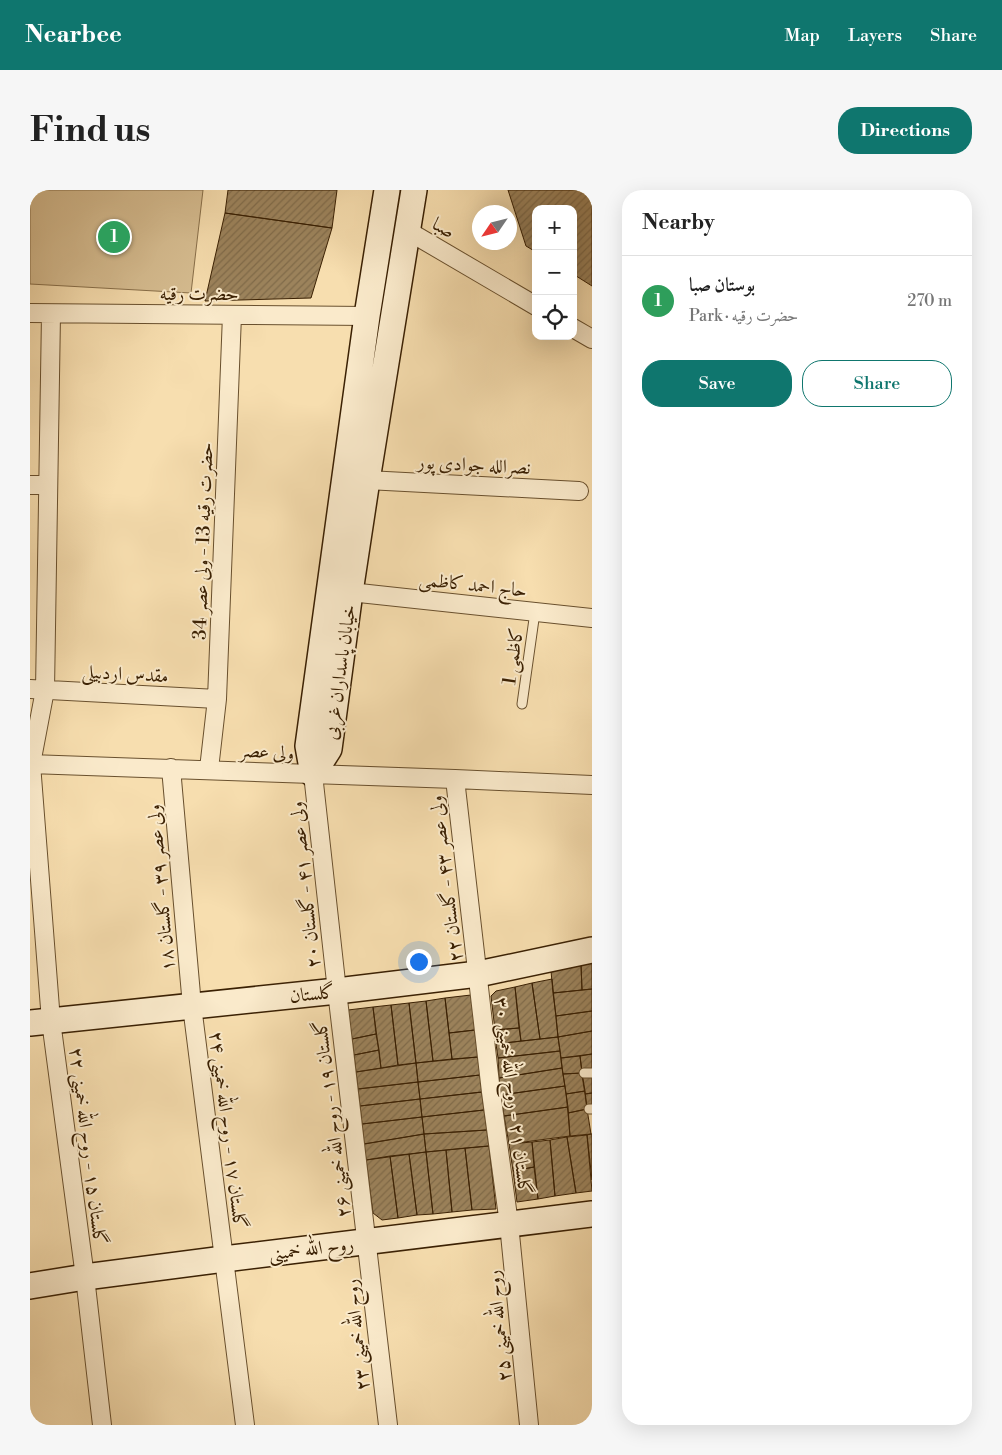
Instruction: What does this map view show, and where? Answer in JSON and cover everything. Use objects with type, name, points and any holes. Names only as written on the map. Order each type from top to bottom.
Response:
[{"type":"street","name":"خیابان پاسداران غربی","points":[[313,774],[308,746],[367,316],[387,190]]},
{"type":"street","name":"خیابان پاسداران غربی","points":[[313,774],[329,750],[350,592],[414,190]]},
{"type":"street","name":"صبا","points":[[408,231],[532,304]]},
{"type":"street","name":"حضرت رقیه","points":[[30,313],[367,316]]},
{"type":"street","name":"گلستان ۱۵ - روح الله خمینی ۲۲","points":[[51,314],[48,485],[31,764],[41,1022],[85,1277],[102,1425]]},
{"type":"street","name":"حضرت رقیه 13 - ولی عصر 34","points":[[209,769],[217,699],[232,315]]},
{"type":"street","points":[[577,330],[592,339]]},
{"type":"street","name":"نصرالله جوادی پور","points":[[367,480],[579,491]]},
{"type":"street","points":[[30,485],[48,485]]},
{"type":"street","name":"حاج احمد کاظمی","points":[[350,592],[592,618]]},
{"type":"street","name":"مقدس اردبیلی","points":[[37,690],[217,699]]},
{"type":"street","name":"ولی عصر","points":[[31,764],[455,778],[592,785]]},
{"type":"street","name":"ولی عصر ۳۹ - گلستان ۱۸","points":[[171,768],[192,1006]]},
{"type":"street","name":"ولی عصر ۴۱ - گلستان ۲۰","points":[[313,774],[337,991]]},
{"type":"street","name":"ولی عصر ۴۳ - گلستان ۲۲","points":[[455,778],[478,974]]},
{"type":"street","name":"گلستان","points":[[41,1022],[337,991],[478,974],[592,950]]},
{"type":"street","name":"گلستان ۲۱ - روح الله خمینی ۳۰","points":[[478,974],[491,1092],[509,1224]]},
{"type":"street","name":"گلستان ۱۹ - روح الله خمینی ۲۶","points":[[337,991],[367,1241]]},
{"type":"street","name":"گلستان ۱۷ - روح الله خمینی ۲۴","points":[[192,1006],[245,1425]]},
{"type":"street","name":"روح الله خمینی","points":[[30,1286],[224,1259],[592,1214]]},
{"type":"street","name":"روح الله خمینی ۲۵","points":[[509,1224],[529,1425]]},
{"type":"street","name":"روح الله خمینی ۲۳","points":[[367,1241],[388,1425]]},
{"type":"lane","name":"کاظمی 1","points":[[522,704],[535,612]]},
{"type":"shaded area","points":[[30,190],[203,190],[191,293],[30,284]]},
{"type":"building","points":[[228,190],[337,190],[332,228],[225,213]]},
{"type":"building","points":[[508,190],[592,190],[592,286],[577,277],[577,205],[532,205],[532,250],[526,246],[517,218],[517,205],[513,205]]},
{"type":"building","points":[[225,213],[332,228],[311,298],[205,301]]},
{"type":"building","points":[[592,960],[592,989],[582,990],[581,964]]},
{"type":"building","points":[[581,964],[582,990],[553,993],[551,971]]},
{"type":"building","points":[[552,979],[558,1037],[540,1039],[532,983]]},
{"type":"building","points":[[532,983],[540,1039],[521,1041],[515,987]]},
{"type":"building","points":[[515,987],[519,1028],[495,1030],[491,996],[496,991]]},
{"type":"building","points":[[592,989],[592,1011],[556,1016],[553,993]]},
{"type":"building","points":[[471,995],[475,1030],[449,1033],[445,998]]},
{"type":"building","points":[[445,998],[452,1059],[433,1061],[426,1001]]},
{"type":"building","points":[[426,1001],[433,1061],[416,1063],[409,1003]]},
{"type":"building","points":[[409,1003],[416,1063],[398,1065],[391,1005]]},
{"type":"building","points":[[391,1005],[398,1065],[381,1068],[373,1007]]},
{"type":"building","points":[[373,1007],[376,1034],[352,1039],[348,1010]]},
{"type":"building","points":[[592,1011],[592,1031],[558,1037],[556,1016]]},
{"type":"building","points":[[519,1028],[521,1041],[496,1044],[495,1030]]},
{"type":"building","points":[[475,1030],[478,1057],[452,1059],[449,1033]]},
{"type":"building","points":[[592,1031],[592,1054],[561,1058],[558,1037]]},
{"type":"building","points":[[376,1034],[379,1050],[354,1055],[352,1039]]},
{"type":"building","points":[[558,1037],[560,1051],[498,1058],[496,1044]]},
{"type":"building","points":[[379,1050],[381,1068],[356,1072],[354,1055]]},
{"type":"building","points":[[560,1051],[562,1068],[499,1078],[498,1058]]},
{"type":"building","points":[[592,1054],[592,1071],[582,1072],[580,1056]]},
{"type":"building","points":[[580,1056],[582,1073],[563,1074],[561,1058]]},
{"type":"building","points":[[478,1057],[480,1075],[418,1082],[416,1063]]},
{"type":"building","points":[[416,1063],[418,1082],[358,1089],[356,1072]]},
{"type":"building","points":[[562,1068],[565,1086],[501,1095],[499,1078]]},
{"type":"building","points":[[582,1073],[585,1091],[566,1094],[563,1074]]},
{"type":"building","points":[[592,1074],[592,1093],[585,1094],[582,1075]]},
{"type":"building","points":[[480,1075],[482,1092],[420,1099],[418,1082]]},
{"type":"building","points":[[418,1082],[420,1099],[360,1106],[358,1089]]},
{"type":"building","points":[[565,1086],[568,1107],[504,1116],[501,1095]]},
{"type":"building","points":[[585,1091],[587,1109],[568,1113],[566,1094]]},
{"type":"building","points":[[482,1092],[484,1110],[422,1117],[420,1099]]},
{"type":"building","points":[[592,1093],[592,1107],[587,1108],[585,1094]]},
{"type":"building","points":[[420,1099],[422,1117],[362,1124],[360,1106]]},
{"type":"building","points":[[568,1107],[570,1136],[509,1144],[504,1116]]},
{"type":"building","points":[[587,1109],[591,1134],[570,1136],[568,1113]]},
{"type":"building","points":[[484,1110],[487,1130],[424,1134],[422,1117]]},
{"type":"building","points":[[422,1117],[424,1134],[364,1144],[362,1124]]},
{"type":"building","points":[[487,1130],[489,1146],[426,1152],[424,1134]]},
{"type":"building","points":[[424,1134],[426,1152],[366,1160],[364,1144]]},
{"type":"building","points":[[592,1134],[592,1180],[587,1135]]},
{"type":"building","points":[[587,1135],[592,1191],[576,1193],[567,1137]]},
{"type":"building","points":[[567,1137],[576,1193],[555,1196],[550,1140]]},
{"type":"building","points":[[550,1140],[555,1196],[538,1199],[532,1142]]},
{"type":"building","points":[[532,1142],[534,1167],[513,1171],[509,1144]]},
{"type":"building","points":[[489,1146],[496,1209],[472,1210],[465,1148]]},
{"type":"building","points":[[465,1148],[472,1210],[452,1212],[446,1150]]},
{"type":"building","points":[[446,1150],[452,1212],[433,1214],[426,1152]]},
{"type":"building","points":[[426,1152],[433,1214],[417,1215],[409,1154]]},
{"type":"building","points":[[409,1154],[417,1215],[398,1218],[390,1156]]},
{"type":"building","points":[[390,1156],[398,1218],[382,1220],[373,1213],[366,1160]]},
{"type":"building","points":[[534,1167],[538,1199],[517,1202],[513,1171]]},
{"type":"place","name":"بوستان صبا","points":[[114,237]]}]
